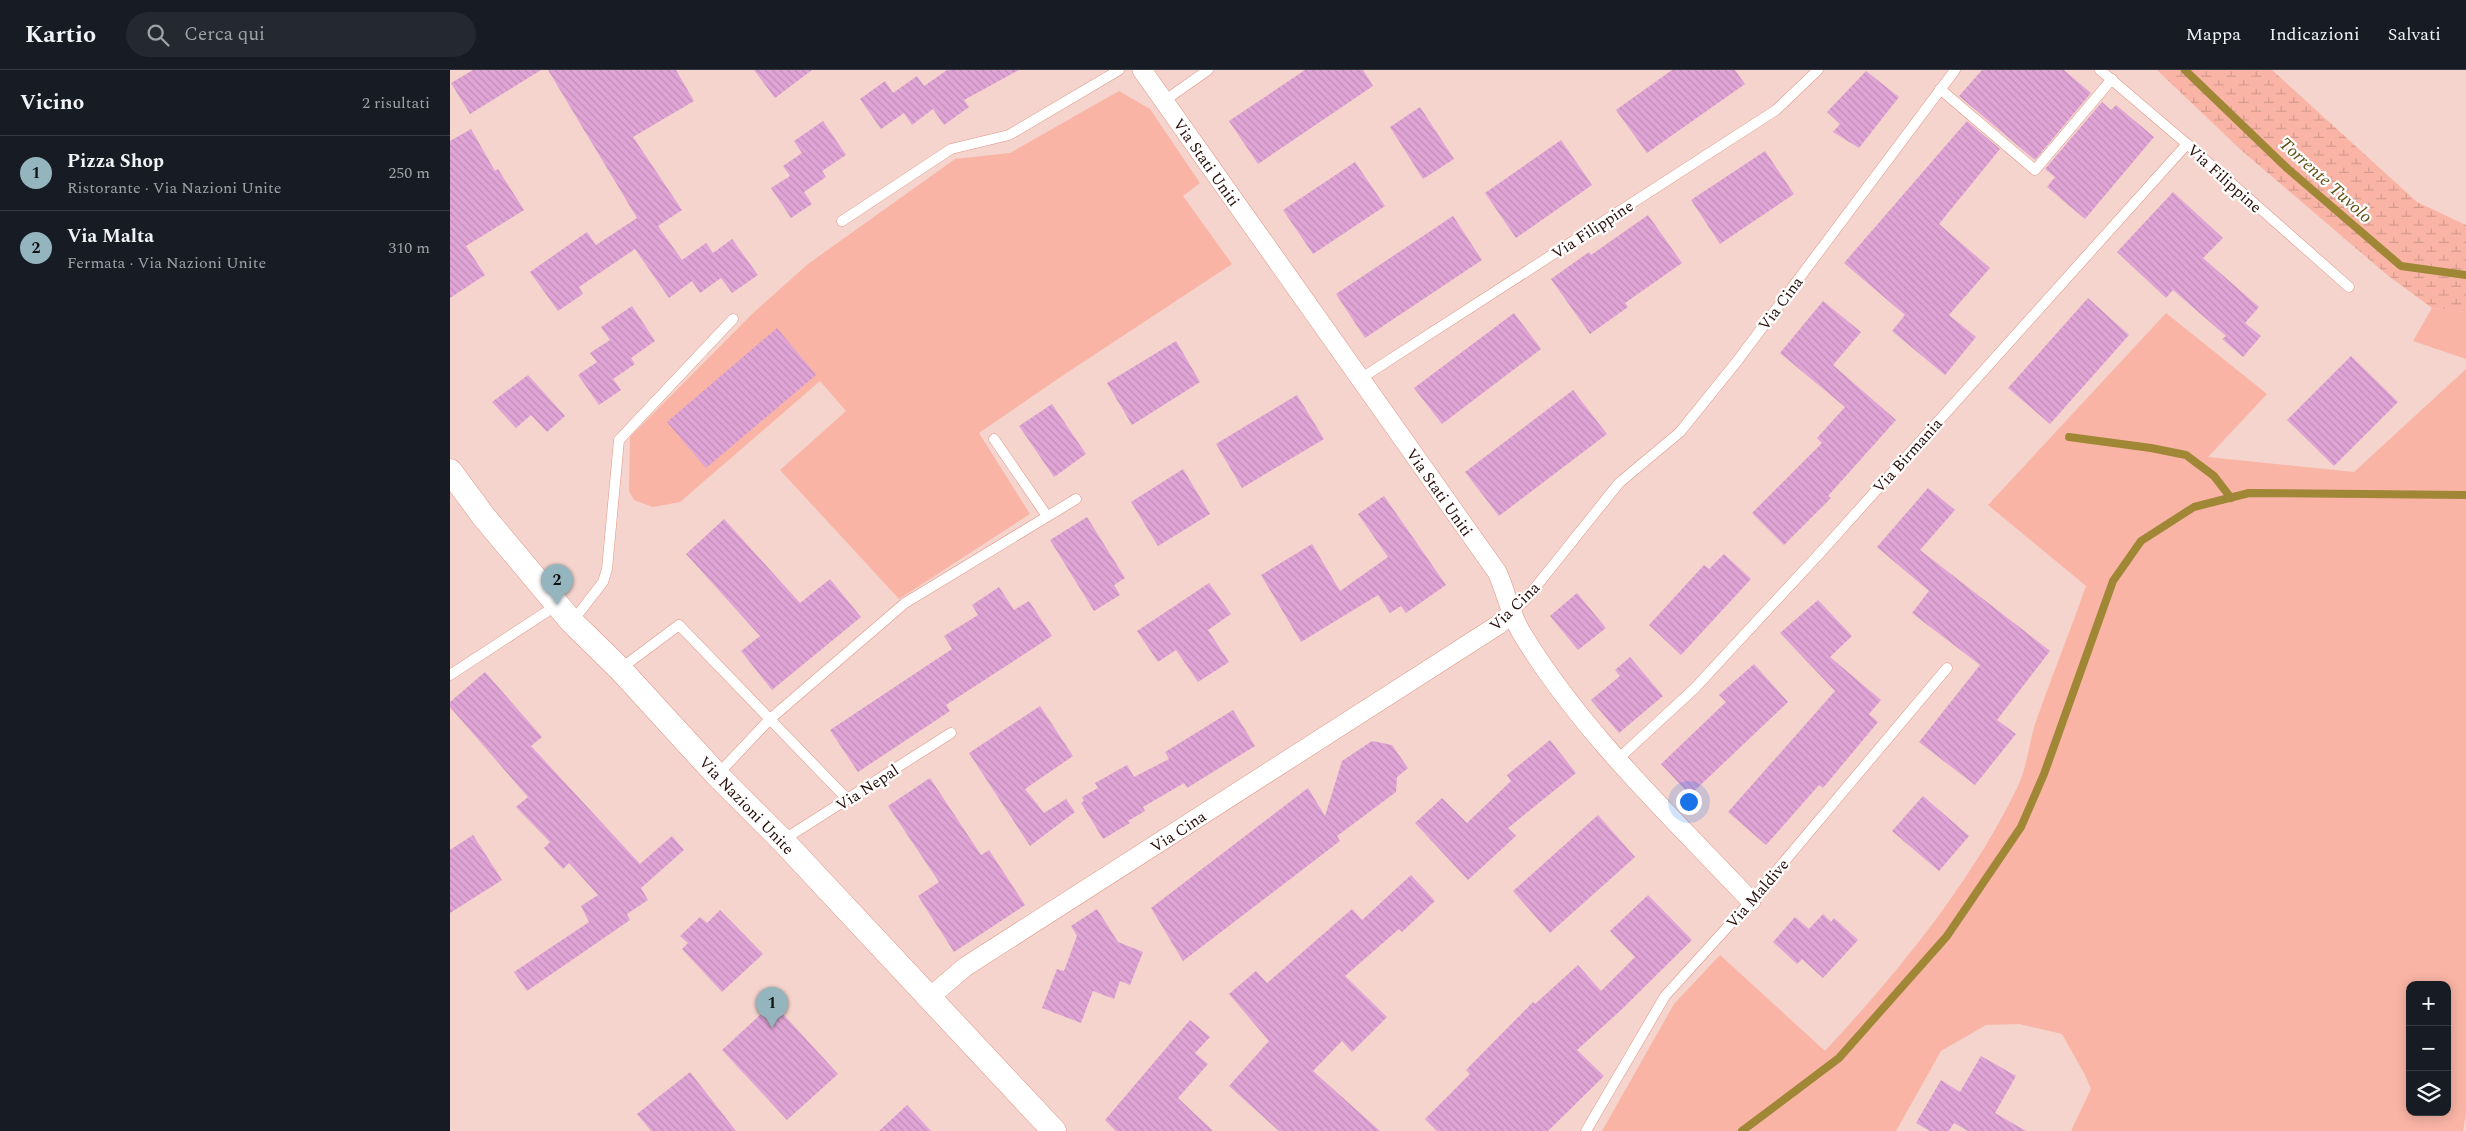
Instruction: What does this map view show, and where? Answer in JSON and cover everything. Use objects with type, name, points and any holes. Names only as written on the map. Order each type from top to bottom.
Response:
[{"type":"street","name":"Via Stati Uniti","points":[[1142,70],[1497,572],[1520,631],[1564,696],[1618,759],[1751,902]]},
{"type":"street","name":"Via Nazioni Unite","points":[[450,471],[484,517],[564,614],[620,669],[717,775],[783,841],[1054,1131]]},
{"type":"street","name":"Via Cina","points":[[930,997],[965,967],[1490,630],[1512,613]]},
{"type":"lane","points":[[842,221],[951,149],[1009,135],[1119,70]]},
{"type":"lane","points":[[1164,101],[1208,70]]},
{"type":"lane","name":"Via Filippine","points":[[1360,379],[1776,110],[1818,70]]},
{"type":"lane","name":"Via Cina","points":[[1512,613],[1619,483],[1680,432],[1738,360],[1955,70]]},
{"type":"lane","name":"Via Filippine","points":[[2100,70],[2349,287]]},
{"type":"lane","points":[[1940,88],[2035,170],[2112,79]]},
{"type":"lane","name":"Via Birmania","points":[[1618,759],[1694,689],[1820,553],[2187,144]]},
{"type":"lane","points":[[450,675],[564,614],[603,582],[607,569],[619,440],[734,319]]},
{"type":"lane","points":[[994,439],[1047,516]]},
{"type":"lane","points":[[717,775],[770,719],[905,603],[1076,499]]},
{"type":"lane","points":[[620,669],[679,625],[847,799]]},
{"type":"lane","name":"Via Maldive","points":[[1586,1131],[1665,996],[1751,902],[1947,668]]},
{"type":"lane","name":"Via Nepal","points":[[783,841],[951,733]]},
{"type":"green space","points":[[2157,70],[2272,70],[2417,202],[2466,225],[2466,312],[2432,308],[2386,274],[2241,150]]},
{"type":"green space","points":[[1119,91],[1150,109],[1200,183],[1183,196],[1232,264],[979,433],[1030,514],[899,599],[780,470],[846,411],[820,381],[680,502],[653,507],[634,500],[629,491],[630,437],[753,313],[808,264],[955,159],[1010,153]]},
{"type":"green space","points":[[2432,308],[2466,312],[2466,359],[2413,341]]},
{"type":"green space","points":[[2166,313],[2267,394],[2208,457],[2354,472],[2466,369],[2466,1114],[2463,1131],[2071,1131],[2091,1089],[2085,1075],[2062,1034],[2019,1024],[1986,1025],[1941,1051],[1896,1131],[1602,1131],[1674,1004],[1720,955],[1825,1051],[1853,1021],[1931,926],[1978,858],[1999,823],[2021,779],[2035,724],[2086,586],[1988,505]]},
{"type":"building","points":[[473,70],[541,70],[470,114],[451,83]]},
{"type":"building","points":[[548,70],[676,70],[694,101],[633,137],[682,210],[658,226],[682,260],[706,243],[713,253],[732,239],[758,275],[732,293],[721,278],[700,293],[692,281],[669,298],[635,249],[579,287],[583,294],[558,311],[530,272],[587,232],[596,245],[637,218]]},
{"type":"building","points":[[754,70],[812,70],[775,98]]},
{"type":"building","points":[[947,70],[1019,70],[964,100],[969,107],[944,125],[933,109],[912,125],[904,113],[881,129],[860,99],[885,81],[893,93],[917,76],[924,86]]},
{"type":"building","points":[[1305,70],[1363,70],[1373,86],[1258,164],[1229,121]]},
{"type":"building","points":[[1672,70],[1735,70],[1745,84],[1647,153],[1616,110]]},
{"type":"building","points":[[1982,70],[2064,70],[2091,93],[2035,160],[1959,96]]},
{"type":"building","points":[[1866,71],[1899,97],[1859,148],[1833,132],[1840,124],[1827,112]]},
{"type":"building","points":[[2102,102],[2111,110],[2116,105],[2154,137],[2085,219],[2047,187],[2055,177],[2045,169]]},
{"type":"building","points":[[1420,107],[1454,159],[1423,179],[1390,127]]},
{"type":"building","points":[[823,121],[846,155],[822,171],[826,177],[804,192],[812,204],[791,218],[771,188],[790,176],[783,166],[802,153],[794,141]]},
{"type":"building","points":[[1967,121],[2000,149],[1939,224],[1990,268],[1949,315],[1976,337],[1945,375],[1892,331],[1905,315],[1844,263]]},
{"type":"building","points":[[471,129],[495,171],[498,169],[524,210],[466,246],[485,275],[450,298],[450,141]]},
{"type":"building","points":[[1561,140],[1592,185],[1516,238],[1485,193]]},
{"type":"building","points":[[1765,151],[1794,194],[1720,244],[1691,200]]},
{"type":"building","points":[[1355,162],[1385,206],[1313,254],[1283,210]]},
{"type":"building","points":[[2173,192],[2223,238],[2203,258],[2259,307],[2245,323],[2261,336],[2243,357],[2222,339],[2226,336],[2173,290],[2166,298],[2117,252]]},
{"type":"building","points":[[1648,215],[1682,263],[1625,303],[1628,307],[1590,334],[1551,279],[1589,252],[1591,255]]},
{"type":"building","points":[[1453,216],[1482,260],[1365,338],[1336,294]]},
{"type":"building","points":[[2088,298],[2129,335],[2050,424],[2008,388]]},
{"type":"building","points":[[1823,301],[1861,332],[1833,365],[1896,420],[1828,496],[1831,498],[1784,545],[1752,513],[1822,443],[1817,438],[1845,407],[1780,353]]},
{"type":"building","points":[[632,306],[655,341],[631,358],[635,364],[613,379],[621,390],[599,405],[578,375],[597,362],[590,353],[610,340],[601,327]]},
{"type":"building","points":[[1514,313],[1541,349],[1442,424],[1414,388]]},
{"type":"building","points":[[777,328],[816,375],[706,468],[667,422]]},
{"type":"building","points":[[1176,341],[1200,382],[1132,425],[1107,383]]},
{"type":"building","points":[[2351,356],[2398,402],[2334,466],[2287,420]]},
{"type":"building","points":[[528,375],[565,416],[547,432],[531,415],[516,428],[492,402]]},
{"type":"building","points":[[1573,390],[1607,434],[1499,516],[1465,472]]},
{"type":"building","points":[[1297,395],[1324,439],[1242,488],[1216,444]]},
{"type":"building","points":[[1052,404],[1086,454],[1054,477],[1019,426]]},
{"type":"building","points":[[1183,469],[1210,514],[1158,546],[1131,502]]},
{"type":"building","points":[[1928,488],[1955,510],[1920,550],[2050,651],[1997,720],[2016,734],[1975,785],[1919,742],[1980,665],[1912,613],[1929,591],[1877,547]]},
{"type":"building","points":[[1384,496],[1446,585],[1406,613],[1401,606],[1390,613],[1378,595],[1301,642],[1261,575],[1312,544],[1340,591],[1388,557],[1358,514]]},
{"type":"building","points":[[1087,517],[1125,578],[1114,585],[1120,595],[1094,611],[1050,540]]},
{"type":"building","points":[[724,519],[800,603],[830,579],[861,617],[772,690],[741,651],[760,636],[686,554]]},
{"type":"building","points":[[1724,554],[1751,579],[1681,655],[1649,625],[1704,565],[1709,569]]},
{"type":"building","points":[[1209,583],[1231,614],[1208,630],[1229,662],[1198,682],[1176,650],[1158,662],[1137,631]]},
{"type":"building","points":[[999,587],[1014,610],[1029,601],[1052,636],[946,705],[950,711],[858,772],[830,730],[952,649],[944,636],[978,615],[972,605]]},
{"type":"building","points":[[1577,593],[1606,628],[1578,650],[1550,616]]},
{"type":"building","points":[[1818,600],[1852,636],[1830,657],[1881,700],[1869,714],[1878,722],[1823,788],[1819,785],[1766,845],[1728,812],[1835,691],[1780,633]]},
{"type":"building","points":[[1630,657],[1663,696],[1619,733],[1591,700],[1620,676],[1615,670]]},
{"type":"building","points":[[1754,664],[1788,702],[1690,795],[1661,764],[1726,702],[1719,695]]},
{"type":"building","points":[[485,672],[542,737],[531,746],[640,864],[672,836],[684,850],[641,888],[648,900],[627,914],[630,920],[527,991],[514,972],[589,922],[581,906],[598,895],[569,863],[563,869],[544,848],[550,842],[516,807],[528,797],[450,707],[450,702]]},
{"type":"building","points":[[1040,706],[1073,756],[1025,789],[1044,813],[1066,799],[1075,812],[1030,846],[969,753]]},
{"type":"building","points":[[1233,710],[1255,746],[1187,788],[1184,783],[1143,807],[1145,811],[1128,821],[1130,823],[1103,839],[1081,803],[1084,801],[1082,797],[1098,788],[1095,783],[1127,765],[1134,777],[1169,759],[1165,752]]},
{"type":"building","points":[[1550,740],[1576,773],[1508,828],[1516,836],[1468,880],[1415,823],[1442,798],[1467,823],[1511,781],[1507,775]]},
{"type":"building","points":[[1372,741],[1392,745],[1408,768],[1397,777],[1396,792],[1337,836],[1340,841],[1183,961],[1151,908],[1308,788],[1325,816],[1342,761]]},
{"type":"building","points":[[930,778],[981,855],[989,850],[1025,905],[954,952],[918,896],[939,882],[888,806]]},
{"type":"building","points":[[1923,796],[1969,836],[1939,871],[1892,831]]},
{"type":"building","points":[[1598,815],[1635,857],[1550,933],[1513,891]]},
{"type":"building","points":[[473,835],[502,880],[450,913],[450,850]]},
{"type":"building","points":[[1411,875],[1435,901],[1402,932],[1399,929],[1345,976],[1387,1017],[1352,1052],[1342,1041],[1313,1071],[1380,1131],[1279,1131],[1229,1086],[1269,1041],[1229,994],[1256,971],[1267,983],[1352,909],[1362,920]]},
{"type":"building","points":[[1648,895],[1692,940],[1620,1011],[1577,1050],[1604,1076],[1548,1131],[1437,1131],[1425,1119],[1470,1074],[1466,1070],[1533,1002],[1535,1004],[1578,965],[1601,991],[1635,957],[1610,931]]},
{"type":"building","points":[[1097,909],[1118,942],[1143,952],[1130,985],[1120,981],[1114,999],[1093,991],[1081,1023],[1042,1008],[1057,969],[1064,971],[1077,936],[1071,926]]},
{"type":"building","points":[[720,910],[763,954],[722,992],[682,949],[688,943],[680,936],[700,917],[707,923]]},
{"type":"building","points":[[1823,914],[1831,922],[1834,918],[1858,940],[1823,978],[1802,959],[1797,964],[1773,942],[1795,917],[1809,929]]},
{"type":"building","points":[[773,1003],[838,1074],[787,1120],[722,1050]]},
{"type":"building","points":[[1190,1020],[1210,1037],[1195,1053],[1208,1064],[1178,1098],[1213,1131],[1116,1131],[1105,1120]]},
{"type":"building","points":[[1981,1056],[2016,1076],[1995,1113],[2026,1131],[1968,1131],[1954,1123],[1949,1131],[1930,1131],[1916,1123],[1941,1080],[1960,1092]]},
{"type":"building","points":[[690,1072],[736,1131],[651,1131],[637,1114]]},
{"type":"building","points":[[907,1105],[931,1131],[879,1131]]},
{"type":"waterway","name":"Torrente Tuvolo","points":[[2185,70],[2288,169],[2401,266],[2466,275]]},
{"type":"waterway","points":[[2069,437],[2151,448],[2186,455],[2214,476],[2231,498]]},
{"type":"waterway","points":[[1742,1131],[1839,1058],[1947,936],[2021,827],[2044,774],[2113,581],[2141,541],[2194,507],[2249,493],[2466,495]]},
{"type":"place","name":"Via Malta","points":[[557,605]]},
{"type":"place","name":"Pizza Shop","points":[[772,1028]]}]
